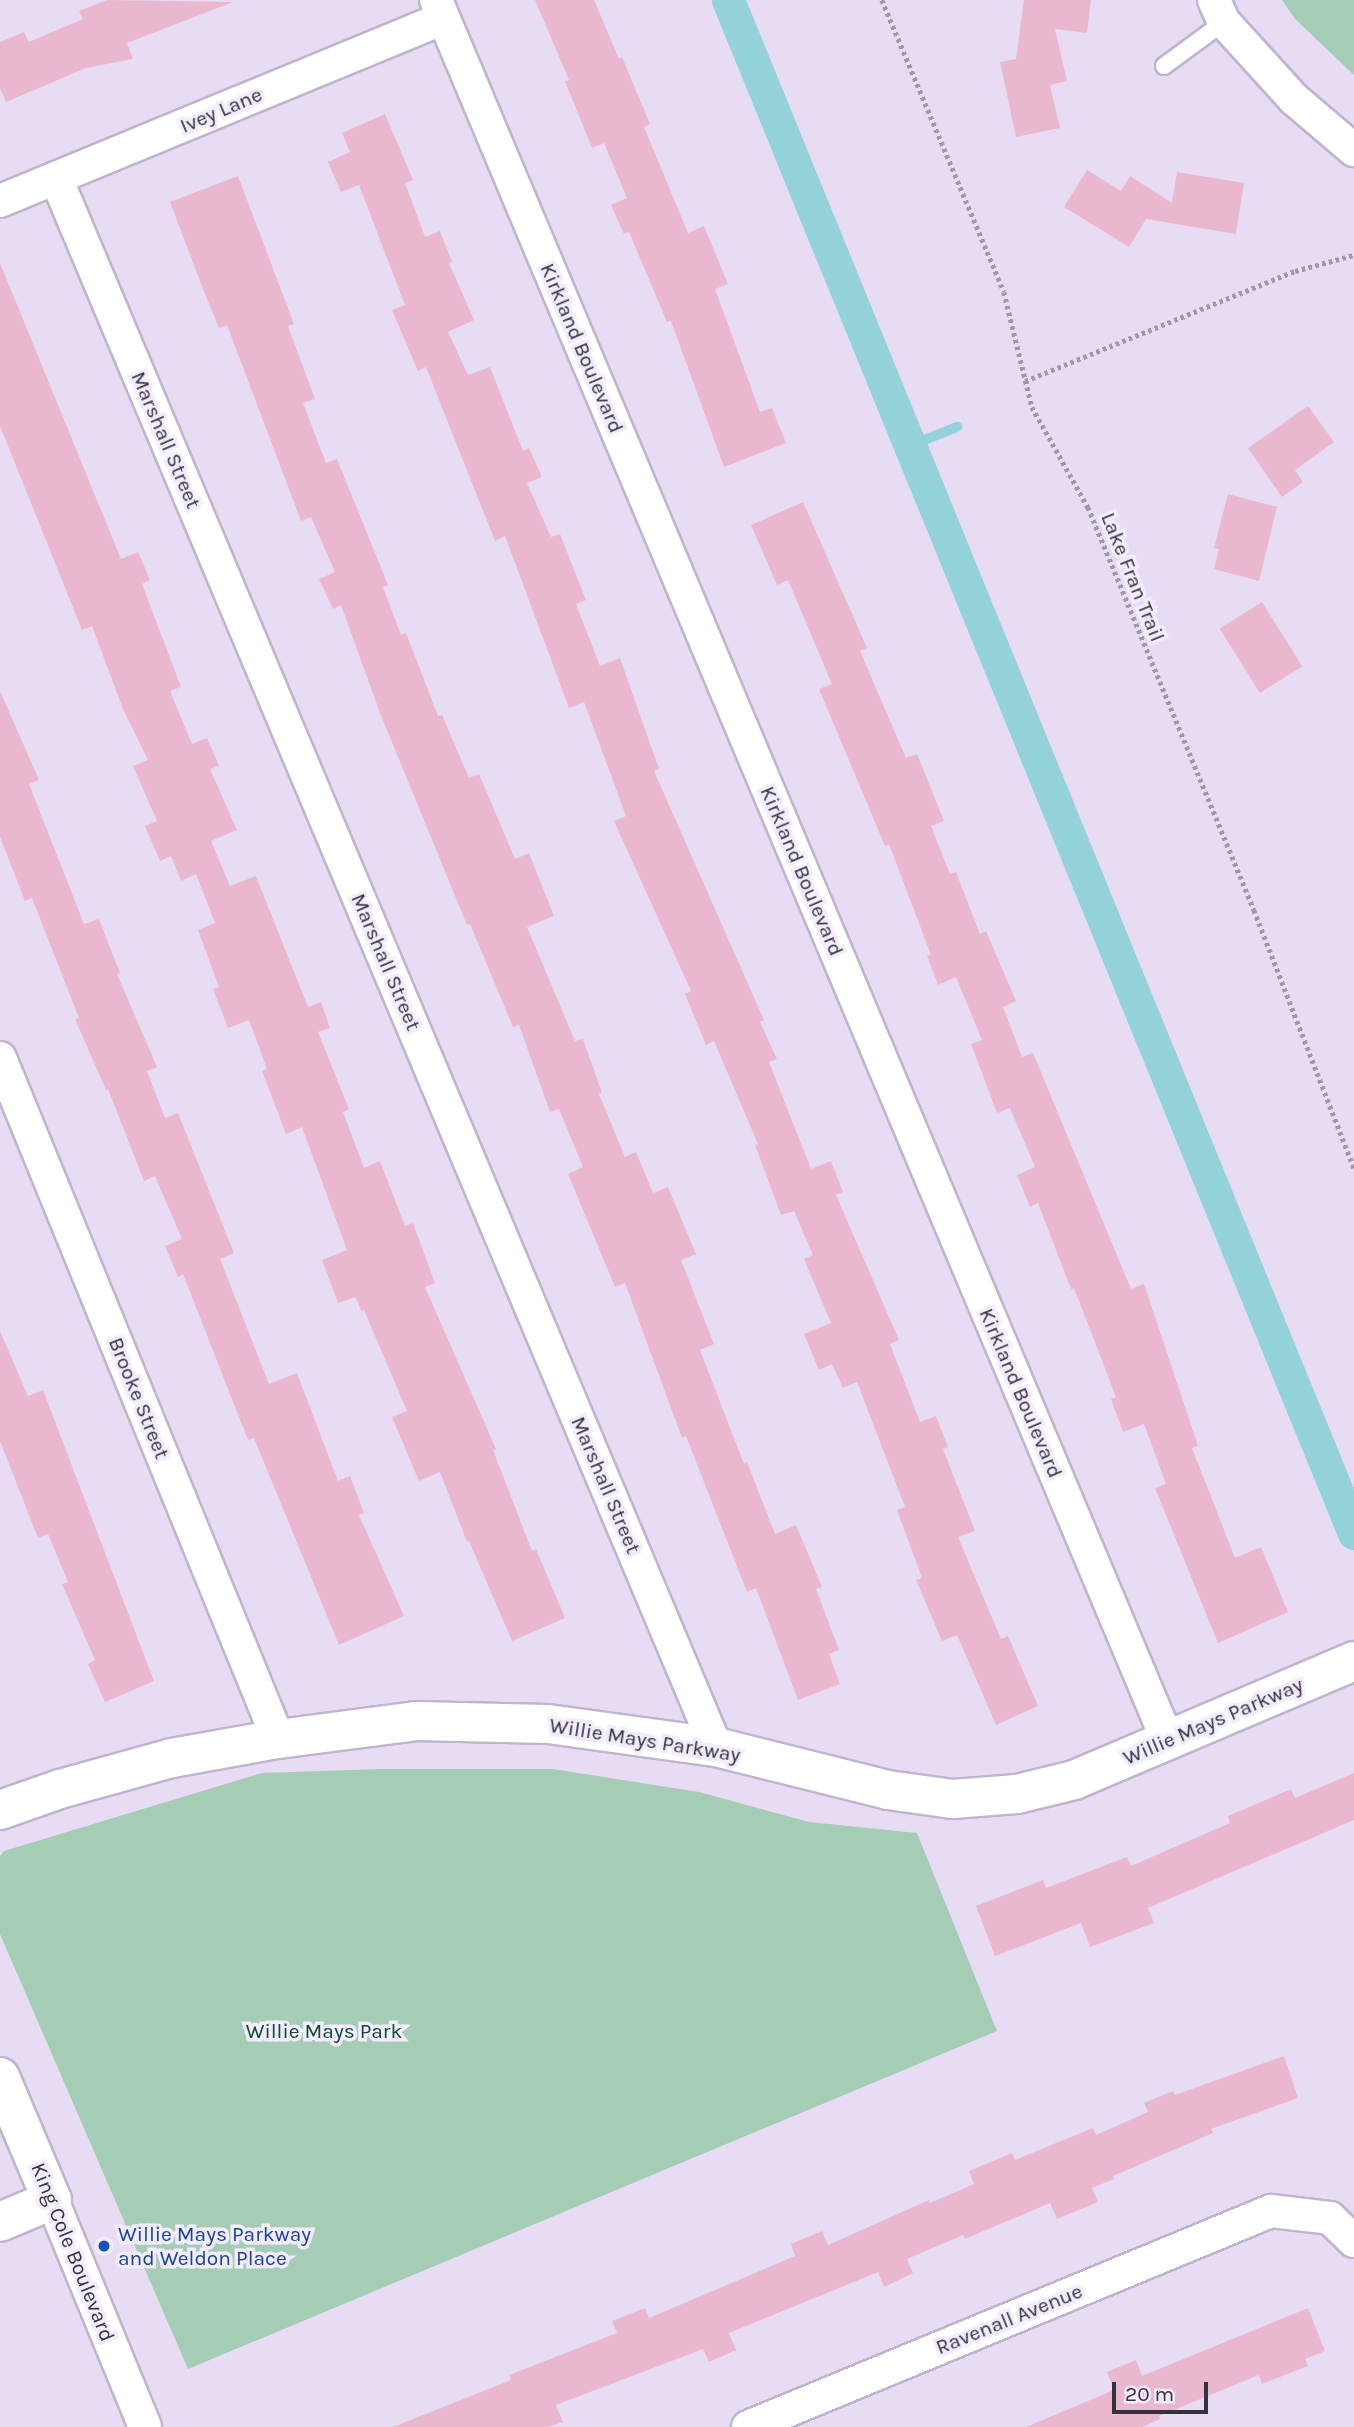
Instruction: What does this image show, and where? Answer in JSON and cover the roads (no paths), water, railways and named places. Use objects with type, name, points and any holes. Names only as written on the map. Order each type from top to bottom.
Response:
[{"type":"street","name":"Ivey Lane","points":[[0,201],[439,9]]},
{"type":"street","name":"Kirkland Boulevard","points":[[439,9],[1168,1741]]},
{"type":"street","points":[[1219,11],[1294,99],[1354,150]]},
{"type":"street","name":"Marshall Street","points":[[56,178],[716,1747]]},
{"type":"street","name":"Brooke Street","points":[[0,1058],[278,1739]]},
{"type":"street","name":"Willie Mays Parkway","points":[[0,1811],[60,1788],[172,1758],[278,1739],[429,1722],[548,1724],[716,1747],[888,1790],[953,1799],[1017,1794],[1074,1780],[1354,1661]]},
{"type":"street","name":"King Cole Boulevard","points":[[0,2077],[145,2427]]},
{"type":"street","points":[[0,2222],[52,2200]]},
{"type":"street","name":"Ravenall Avenue","points":[[748,2427],[1271,2211],[1330,2218],[1354,2241]]},
{"type":"lane","points":[[1164,66],[1219,11]]},
{"type":"waterway","points":[[728,0],[1354,1533]]},
{"type":"waterway","points":[[909,446],[957,427]]},
{"type":"place","name":"Willie Mays Parkway and Weldon Place","points":[[104,2246]]},
{"type":"park label","name":"Willie Mays Park","points":[[324,2031]]}]
